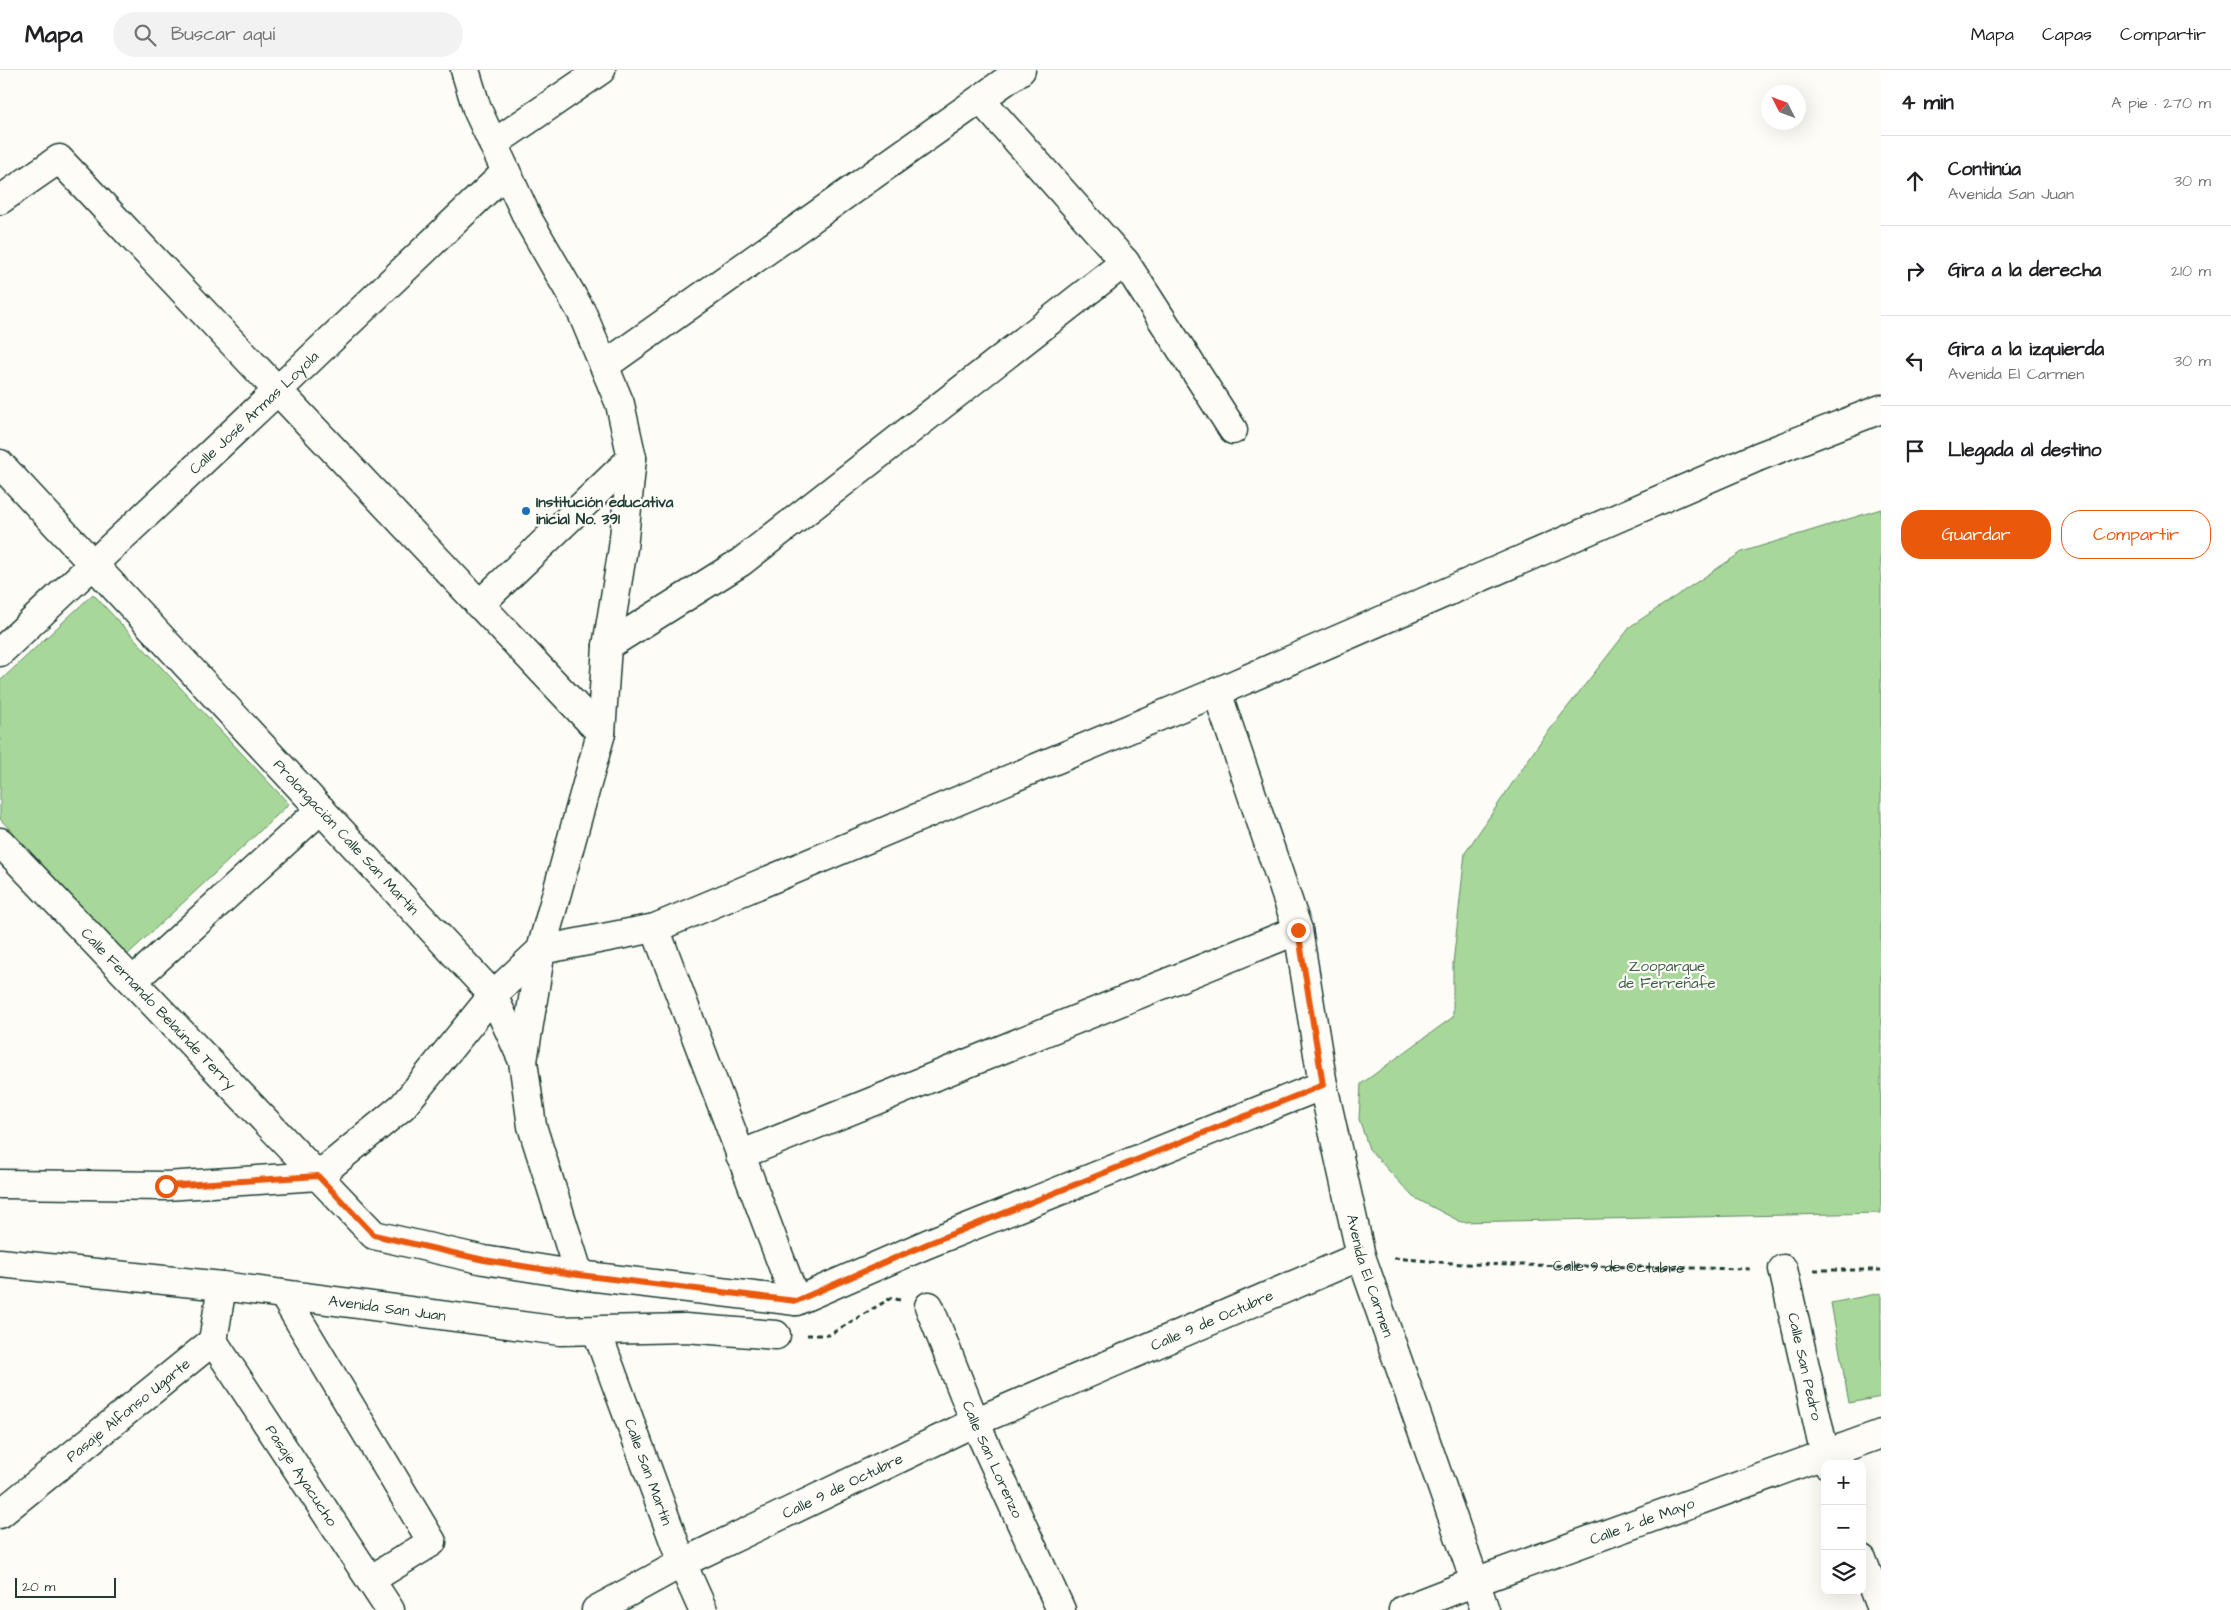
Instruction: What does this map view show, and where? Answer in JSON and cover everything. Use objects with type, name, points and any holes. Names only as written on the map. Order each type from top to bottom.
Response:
[{"type":"street","points":[[465,70],[477,109],[529,221],[582,313],[620,404],[632,458],[623,548],[607,646],[601,733],[541,950],[523,1061]]},
{"type":"street","points":[[493,144],[601,70]]},
{"type":"street","points":[[604,366],[1021,70]]},
{"type":"street","points":[[981,100],[1125,262],[1233,430]]},
{"type":"street","points":[[0,200],[59,158],[601,733]]},
{"type":"street","name":"Calle José Armas Loyola","points":[[0,652],[278,391],[506,172]]},
{"type":"street","points":[[607,646],[742,562],[1125,262]]},
{"type":"street","points":[[0,1184],[166,1186],[318,1176],[403,1106],[493,995],[541,950],[655,928],[1217,692],[1760,456],[1881,409]]},
{"type":"street","points":[[479,605],[632,458]]},
{"type":"street","name":"Prolongación Calle San Martín","points":[[0,464],[493,995],[523,1061],[532,1126],[579,1275]]},
{"type":"street","name":"Avenida El Carmen","points":[[1217,692],[1298,930],[1323,1085],[1361,1256],[1485,1610]]},
{"type":"street","points":[[133,981],[321,809]]},
{"type":"street","name":"Calle Fernando Belaúnde Terry","points":[[0,842],[374,1235],[484,1260],[579,1275],[796,1301]]},
{"type":"street","points":[[655,928],[796,1301],[927,1244],[1323,1085]]},
{"type":"street","points":[[740,1155],[1298,930]]},
{"type":"street","name":"Calle 9 de Octubre","points":[[596,1610],[682,1563],[975,1422],[1361,1256]]},
{"type":"street","name":"Avenida San Juan","points":[[0,1263],[222,1286],[560,1331],[597,1332],[685,1328],[776,1335]]},
{"type":"street","name":"Calle San Pedro","points":[[1783,1269],[1825,1460]]},
{"type":"street","points":[[213,1341],[222,1286]]},
{"type":"street","points":[[282,1294],[432,1542],[370,1580]]},
{"type":"street","name":"Calle San Lorenzo","points":[[929,1306],[975,1422],[1061,1610]]},
{"type":"street","name":"Calle San Martín","points":[[597,1332],[682,1563],[703,1610]]},
{"type":"street","name":"Pasaje Alfonso Ugarte","points":[[0,1514],[213,1341]]},
{"type":"street","name":"Pasaje Ayacucho","points":[[213,1341],[390,1610]]},
{"type":"street","name":"Calle 2 de Mayo","points":[[1825,1460],[1881,1434]]},
{"type":"street","name":"Calle 2 de Mayo","points":[[1404,1610],[1475,1582],[1821,1461]]},
{"type":"street","points":[[1866,1570],[1881,1609]]},
{"type":"path","name":"Calle 9 de Octubre","points":[[1361,1256],[1464,1264],[1881,1270]]},
{"type":"path","points":[[776,1335],[829,1335],[891,1298],[929,1306]]},
{"type":"green space","name":"Zooparque de Ferreñafe","points":[[1881,509],[1881,1213],[1461,1222],[1413,1197],[1369,1149],[1359,1119],[1361,1084],[1453,1017],[1453,964],[1465,853],[1541,741],[1631,626],[1742,552]]},
{"type":"green space","points":[[93,594],[289,804],[127,955],[0,819],[0,681]]},
{"type":"green space","points":[[1881,1293],[1881,1397],[1849,1403],[1831,1303]]},
{"type":"place","name":"Institución educativa inicial No. 391","points":[[526,511]]},
{"type":"route","points":[[166,1186],[318,1176],[374,1235],[484,1260],[579,1275],[796,1301],[927,1244],[1323,1085],[1298,930]]}]
